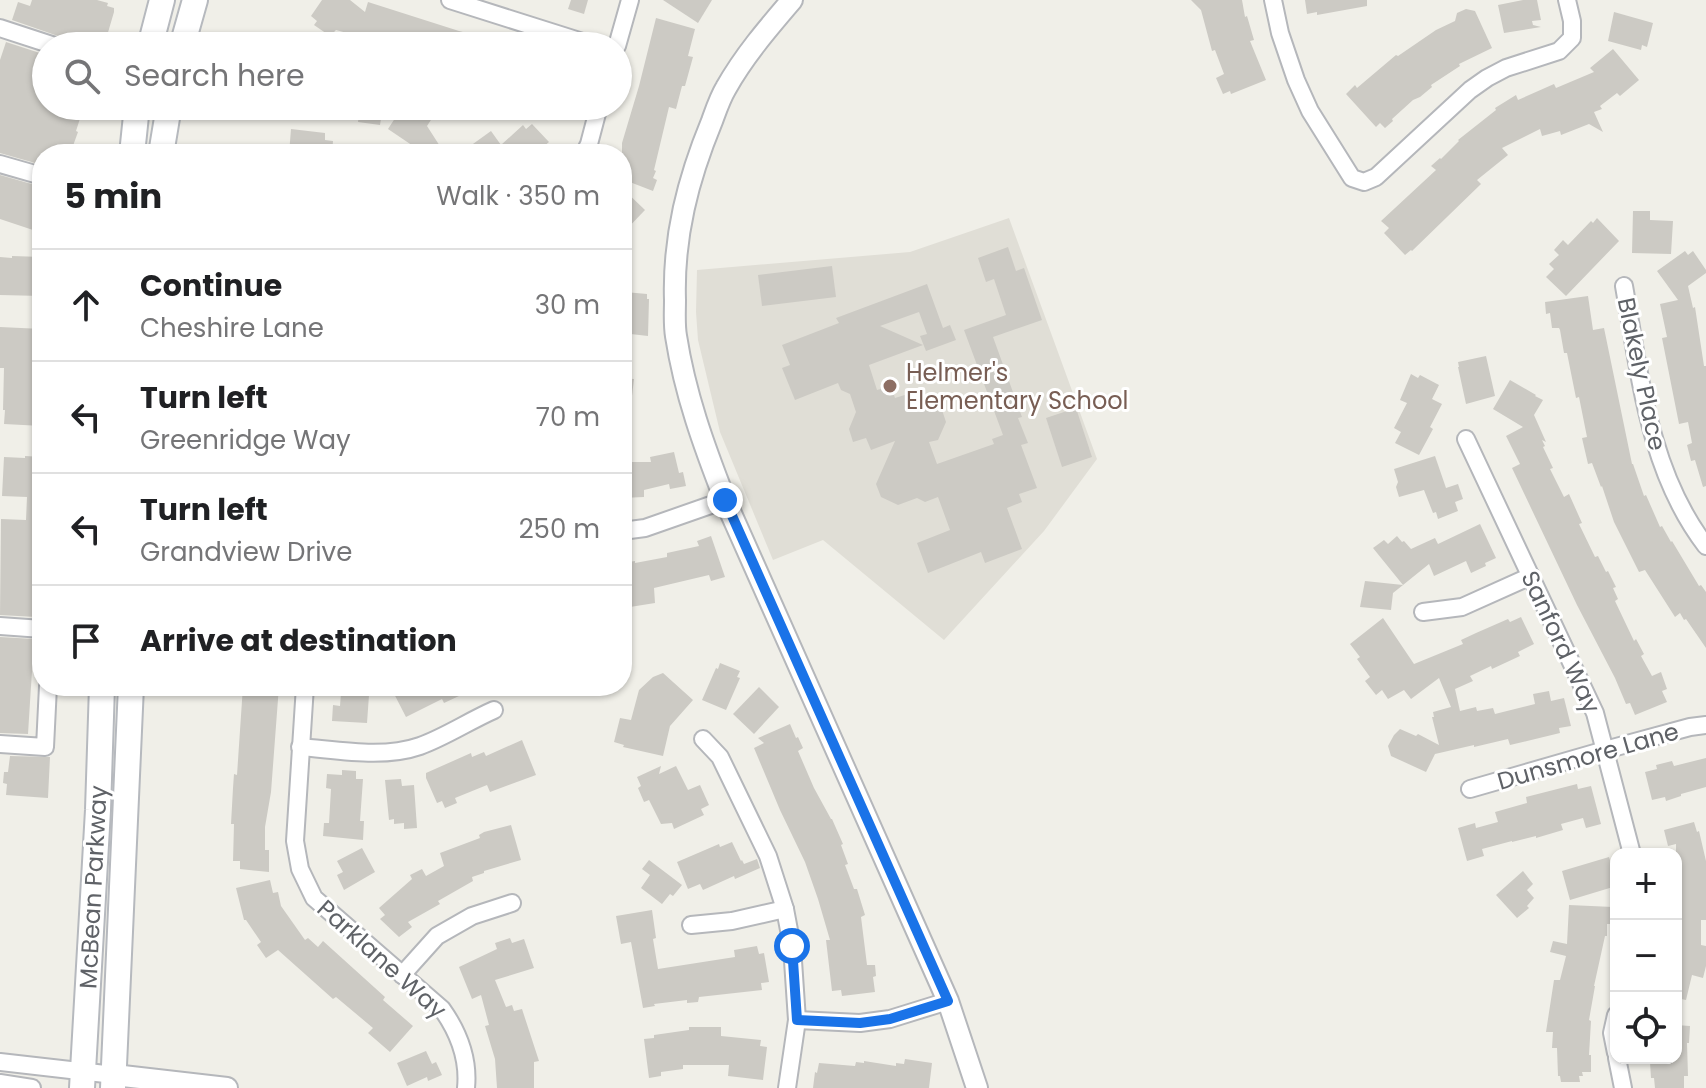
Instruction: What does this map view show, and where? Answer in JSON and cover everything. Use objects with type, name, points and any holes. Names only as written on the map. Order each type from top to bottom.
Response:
[{"type":"main road","points":[[154,32],[162,0]]},
{"type":"main road","points":[[186,32],[195,0]]},
{"type":"main road","points":[[133,144],[136,120]]},
{"type":"main road","points":[[163,144],[167,120]]},
{"type":"main road","name":"McBean Parkway","points":[[83,1080],[102,696]]},
{"type":"main road","name":"McBean Parkway","points":[[113,1082],[131,696]]},
{"type":"street","points":[[450,0],[551,32]]},
{"type":"street","points":[[621,32],[630,0]]},
{"type":"street","points":[[792,0],[755,43],[725,90],[701,148],[678,235],[674,281],[675,333],[687,393],[703,445],[948,1001],[977,1088]]},
{"type":"street","points":[[1273,0],[1280,33],[1310,111],[1352,178],[1364,182],[1376,177],[1487,78],[1506,68],[1559,51],[1572,38],[1567,0]]},
{"type":"street","points":[[0,28],[32,38]]},
{"type":"street","points":[[589,144],[595,120]]},
{"type":"street","points":[[0,164],[32,173]]},
{"type":"street","name":"Blakely Place","points":[[1624,286],[1647,415],[1660,460],[1678,502],[1706,546]]},
{"type":"street","name":"Sanford Way","points":[[1466,439],[1595,713],[1630,848]]},
{"type":"street","points":[[632,530],[725,500]]},
{"type":"street","points":[[1423,612],[1462,607],[1531,576]]},
{"type":"street","points":[[0,626],[32,628]]},
{"type":"street","points":[[0,744],[45,747],[48,696]]},
{"type":"street","name":"Parklane Way","points":[[304,696],[295,841],[300,869],[314,898],[442,1009],[454,1025],[464,1052],[466,1088]]},
{"type":"street","points":[[300,747],[394,751],[419,746],[494,710]]},
{"type":"street","name":"Dunsmore Lane","points":[[1470,789],[1706,725]]},
{"type":"street","points":[[703,739],[720,757],[768,856],[785,909],[792,946],[797,1020],[787,1088]]},
{"type":"street","points":[[402,975],[437,936],[472,916],[512,903]]},
{"type":"street","points":[[691,925],[732,921],[785,909]]},
{"type":"street","points":[[797,1020],[860,1023],[890,1019],[948,1001]]},
{"type":"street","points":[[0,1062],[83,1080],[227,1088]]},
{"type":"street","points":[[1618,1064],[1623,1088]]},
{"type":"street","points":[[0,1083],[32,1088]]},
{"type":"shaded area","name":"Helmer's Elementary School","points":[[1009,218],[1097,459],[1044,531],[944,640],[823,540],[773,560],[720,432],[698,340],[697,270],[910,252]]},
{"type":"building","points":[[32,0],[97,0],[108,3],[107,6],[114,8],[114,12],[108,32],[46,32],[12,20],[18,2],[30,6]]},
{"type":"building","points":[[322,0],[350,0],[365,12],[368,2],[464,32],[324,32],[314,25],[317,21],[311,16]]},
{"type":"building","points":[[571,0],[588,0],[584,14],[568,9]]},
{"type":"building","points":[[663,0],[712,0],[698,23]]},
{"type":"building","points":[[1191,0],[1242,0],[1254,40],[1250,41],[1266,80],[1231,94],[1230,91],[1223,94],[1216,78],[1224,74],[1215,50],[1212,51],[1201,10]]},
{"type":"building","points":[[1305,0],[1367,0],[1367,6],[1317,15],[1317,12],[1307,14]]},
{"type":"building","points":[[1537,0],[1541,20],[1532,21],[1533,25],[1541,27],[1504,33],[1498,5]]},
{"type":"building","points":[[1466,9],[1475,11],[1492,48],[1459,64],[1413,100],[1385,128],[1380,123],[1376,127],[1346,94],[1396,55],[1455,21],[1457,13]]},
{"type":"building","points":[[1614,12],[1653,23],[1647,47],[1642,45],[1641,50],[1608,41]]},
{"type":"building","points":[[656,18],[695,29],[688,56],[693,57],[685,86],[682,86],[676,109],[669,107],[654,170],[653,178],[657,180],[653,191],[632,183],[632,144],[622,144],[629,120],[632,120]]},
{"type":"building","points":[[6,42],[32,50],[32,120],[80,120],[74,144],[32,144],[32,162],[0,153],[0,60]]},
{"type":"building","points":[[1613,49],[1639,80],[1594,112],[1603,132],[1589,124],[1561,135],[1560,131],[1542,136],[1540,129],[1502,148],[1508,155],[1477,180],[1481,184],[1412,251],[1405,255],[1384,233],[1389,228],[1381,221],[1436,170],[1431,166],[1495,108],[1516,95],[1518,100],[1554,84],[1556,88],[1594,72],[1590,68]]},
{"type":"building","points":[[358,120],[381,120],[380,125]]},
{"type":"building","points":[[394,120],[431,120],[427,126],[439,144],[410,144],[388,129]]},
{"type":"building","points":[[532,124],[549,142],[502,144],[523,125],[526,129]]},
{"type":"building","points":[[291,129],[325,133],[325,140],[333,141],[333,144],[290,144]]},
{"type":"building","points":[[491,131],[500,144],[473,144]]},
{"type":"building","points":[[0,175],[32,184],[32,230],[0,219]]},
{"type":"building","points":[[632,198],[645,210],[632,224]]},
{"type":"building","points":[[1633,211],[1650,211],[1650,220],[1673,221],[1671,254],[1632,253]]},
{"type":"building","points":[[1597,218],[1619,241],[1566,296],[1546,277],[1554,269],[1549,264],[1559,255],[1554,250],[1563,240],[1568,245]]},
{"type":"building","points":[[1008,247],[1016,271],[1024,268],[1042,320],[993,337],[1022,417],[1018,418],[1028,443],[1021,445],[1037,488],[1019,494],[1022,502],[1007,508],[1022,549],[985,563],[981,552],[928,573],[917,543],[950,530],[938,497],[925,502],[917,498],[898,505],[881,497],[876,484],[895,441],[871,450],[866,438],[853,442],[849,429],[856,412],[850,394],[841,390],[838,383],[795,400],[782,368],[790,365],[782,345],[839,323],[836,318],[927,284],[943,328],[950,325],[956,340],[926,351],[920,336],[927,334],[919,312],[880,326],[923,345],[869,365],[877,390],[891,386],[895,398],[908,394],[912,406],[924,402],[942,410],[946,422],[938,440],[929,442],[937,464],[994,444],[992,439],[1003,435],[964,330],[1006,315],[994,279],[986,282],[978,258]]},
{"type":"building","points":[[1685,251],[1688,255],[1693,251],[1706,270],[1688,286],[1706,366],[1706,486],[1703,487],[1687,445],[1692,443],[1688,422],[1679,424],[1662,338],[1667,337],[1660,304],[1678,300],[1657,271]]},
{"type":"building","points":[[0,257],[32,257],[32,296],[0,295]]},
{"type":"building","points":[[832,266],[836,297],[762,306],[758,275]]},
{"type":"building","points":[[632,293],[647,294],[649,299],[648,336],[632,334]]},
{"type":"building","points":[[1588,296],[1593,330],[1604,328],[1632,464],[1644,496],[1660,527],[1706,592],[1706,648],[1680,613],[1675,617],[1645,570],[1639,572],[1614,522],[1592,463],[1588,464],[1582,438],[1587,437],[1579,397],[1576,398],[1560,330],[1552,328],[1545,302]]},
{"type":"building","points":[[0,327],[32,329],[32,425],[4,424],[4,368],[0,368]]},
{"type":"building","points":[[1486,356],[1495,396],[1466,404],[1458,362]]},
{"type":"building","points":[[1411,374],[1439,385],[1432,399],[1442,404],[1419,455],[1395,443],[1401,432],[1394,428],[1407,403],[1400,400]]},
{"type":"building","points":[[1510,380],[1543,400],[1534,415],[1546,442],[1542,440],[1553,468],[1550,469],[1564,497],[1569,494],[1595,557],[1598,556],[1616,587],[1613,588],[1618,599],[1615,601],[1634,641],[1636,639],[1644,654],[1641,656],[1652,676],[1661,672],[1667,689],[1662,691],[1667,702],[1635,715],[1630,703],[1626,704],[1577,605],[1512,468],[1520,464],[1506,436],[1523,427],[1493,409]]},
{"type":"building","points":[[1076,408],[1092,457],[1062,467],[1046,418]]},
{"type":"building","points":[[674,452],[686,486],[670,489],[669,484],[644,490],[644,497],[632,498],[632,462],[651,462],[650,457]]},
{"type":"building","points":[[32,456],[32,617],[0,615],[1,519],[26,520],[27,497],[2,496],[4,457]]},
{"type":"building","points":[[1435,456],[1446,488],[1458,484],[1463,499],[1455,502],[1458,511],[1438,519],[1424,490],[1399,497],[1394,469]]},
{"type":"building","points":[[1480,524],[1496,558],[1471,573],[1466,561],[1434,576],[1429,564],[1403,585],[1373,548],[1384,540],[1388,544],[1397,536],[1411,549],[1435,538],[1438,544]]},
{"type":"building","points":[[711,536],[725,577],[711,581],[709,575],[654,588],[655,603],[632,607],[632,561],[667,557],[667,553],[699,546],[697,541]]},
{"type":"building","points":[[1365,581],[1403,585],[1393,593],[1391,610],[1360,607]]},
{"type":"building","points":[[1521,617],[1534,644],[1518,652],[1520,656],[1470,676],[1473,681],[1455,689],[1460,711],[1476,707],[1477,711],[1493,708],[1495,714],[1535,704],[1533,694],[1549,691],[1551,701],[1564,698],[1571,726],[1559,728],[1560,733],[1510,745],[1508,739],[1435,754],[1426,772],[1391,756],[1388,746],[1400,729],[1439,745],[1433,712],[1451,707],[1439,678],[1411,699],[1404,690],[1388,699],[1382,690],[1376,695],[1365,681],[1370,677],[1350,644],[1383,618],[1414,664],[1463,644],[1461,640],[1476,633],[1508,619],[1510,622]]},
{"type":"building","points":[[0,637],[32,639],[28,734],[0,733]]},
{"type":"building","points":[[720,663],[740,671],[726,710],[702,700]]},
{"type":"building","points":[[663,673],[693,700],[670,726],[663,756],[614,742],[620,718],[631,720],[639,690],[653,677]]},
{"type":"building","points":[[759,687],[779,707],[754,734],[733,714]]},
{"type":"building","points":[[242,696],[278,696],[271,792],[265,827],[269,872],[240,869],[240,861],[233,861],[234,824],[231,824],[234,774],[237,775]]},
{"type":"building","points":[[341,696],[369,696],[367,723],[332,721],[333,705],[340,706]]},
{"type":"building","points":[[395,696],[459,696],[444,703],[442,699],[406,717]]},
{"type":"building","points":[[790,724],[803,748],[798,751],[814,788],[843,844],[848,864],[845,865],[865,915],[861,917],[867,965],[875,965],[875,992],[842,996],[841,990],[832,991],[826,940],[830,940],[818,899],[805,862],[754,748],[764,743],[758,738]]},
{"type":"building","points":[[522,740],[536,775],[490,792],[487,785],[455,798],[457,803],[445,808],[442,801],[437,803],[426,773],[471,753],[472,757],[484,752],[486,756]]},
{"type":"building","points":[[10,756],[50,757],[48,798],[6,795],[4,772],[8,772]]},
{"type":"building","points":[[1706,758],[1706,787],[1666,801],[1665,797],[1652,800],[1645,772],[1672,761],[1674,766]]},
{"type":"building","points":[[661,766],[659,774],[676,766],[688,790],[700,785],[709,805],[701,809],[704,815],[674,829],[672,823],[661,824],[649,800],[644,802],[637,777]]},
{"type":"building","points":[[342,770],[356,771],[356,779],[363,779],[360,821],[364,821],[363,840],[323,836],[324,823],[329,823],[331,789],[326,788],[327,774],[342,775]]},
{"type":"building","points":[[401,779],[402,786],[414,785],[417,828],[404,829],[404,823],[394,824],[394,819],[389,820],[385,780]]},
{"type":"building","points":[[1577,784],[1578,789],[1591,786],[1601,824],[1586,828],[1583,818],[1561,824],[1563,830],[1482,849],[1484,856],[1467,861],[1458,828],[1475,823],[1476,828],[1498,822],[1495,812],[1527,803],[1526,797]]},
{"type":"building","points":[[1694,822],[1706,861],[1706,920],[1701,920],[1701,945],[1706,946],[1706,966],[1703,978],[1692,975],[1686,1000],[1682,999],[1682,848],[1676,848],[1676,844],[1668,846],[1664,830]]},
{"type":"building","points":[[511,825],[521,860],[472,877],[473,881],[408,922],[412,927],[399,937],[380,919],[385,915],[379,908],[412,879],[410,875],[422,869],[426,876],[444,866],[440,853],[480,838],[479,835],[484,832]]},
{"type":"building","points":[[732,842],[744,864],[757,859],[760,868],[703,890],[700,884],[688,889],[677,862],[719,844],[720,847]]},
{"type":"building","points":[[362,848],[375,872],[344,890],[337,875],[343,872],[337,861]]},
{"type":"building","points":[[1609,857],[1610,888],[1570,900],[1562,871]]},
{"type":"building","points":[[649,860],[682,885],[662,904],[641,888],[650,875],[642,869]]},
{"type":"building","points":[[1523,871],[1533,884],[1527,890],[1534,898],[1527,906],[1529,908],[1517,918],[1496,895]]},
{"type":"building","points":[[270,880],[273,893],[278,892],[281,906],[305,940],[308,938],[318,947],[323,941],[413,1026],[390,1052],[368,1033],[373,1028],[336,997],[333,999],[278,950],[266,958],[257,945],[261,942],[244,920],[236,888]]},
{"type":"building","points":[[1569,905],[1610,907],[1610,924],[1607,924],[1589,1020],[1591,1072],[1582,1072],[1580,1082],[1561,1082],[1557,1048],[1552,1048],[1553,1032],[1546,1032],[1554,980],[1560,980],[1566,956],[1550,952],[1553,941],[1567,944]]},
{"type":"building","points":[[652,910],[658,969],[735,957],[734,950],[757,946],[759,954],[764,953],[769,982],[761,983],[762,990],[699,997],[698,1002],[687,1003],[687,1000],[643,1008],[631,942],[621,944],[616,916]]},
{"type":"building","points":[[510,938],[512,943],[524,939],[534,968],[495,980],[506,1007],[512,1005],[514,1011],[522,1009],[539,1061],[534,1062],[534,1088],[497,1088],[495,1059],[485,1026],[489,1025],[481,995],[472,999],[459,967],[497,949],[495,943]]},
{"type":"building","points":[[1682,1025],[1690,1026],[1688,1076],[1684,1076],[1684,1088],[1655,1088],[1654,1078],[1651,1078],[1650,1064],[1682,1064]]},
{"type":"building","points":[[689,1027],[721,1027],[721,1036],[761,1040],[760,1046],[767,1047],[763,1080],[728,1076],[729,1065],[683,1065],[683,1069],[661,1072],[661,1076],[649,1078],[644,1039],[689,1030]]},
{"type":"building","points":[[426,1051],[442,1075],[428,1081],[427,1077],[407,1086],[397,1063]]},
{"type":"building","points":[[905,1059],[932,1063],[929,1088],[813,1088],[819,1063],[855,1066],[856,1062],[864,1061],[896,1066],[896,1063],[904,1064]]},
{"type":"place","name":"Helmer's Elementary School","points":[[890,386]]},
{"type":"route","points":[[725,500],[948,1001],[890,1019],[860,1023],[797,1020],[792,946]]}]
